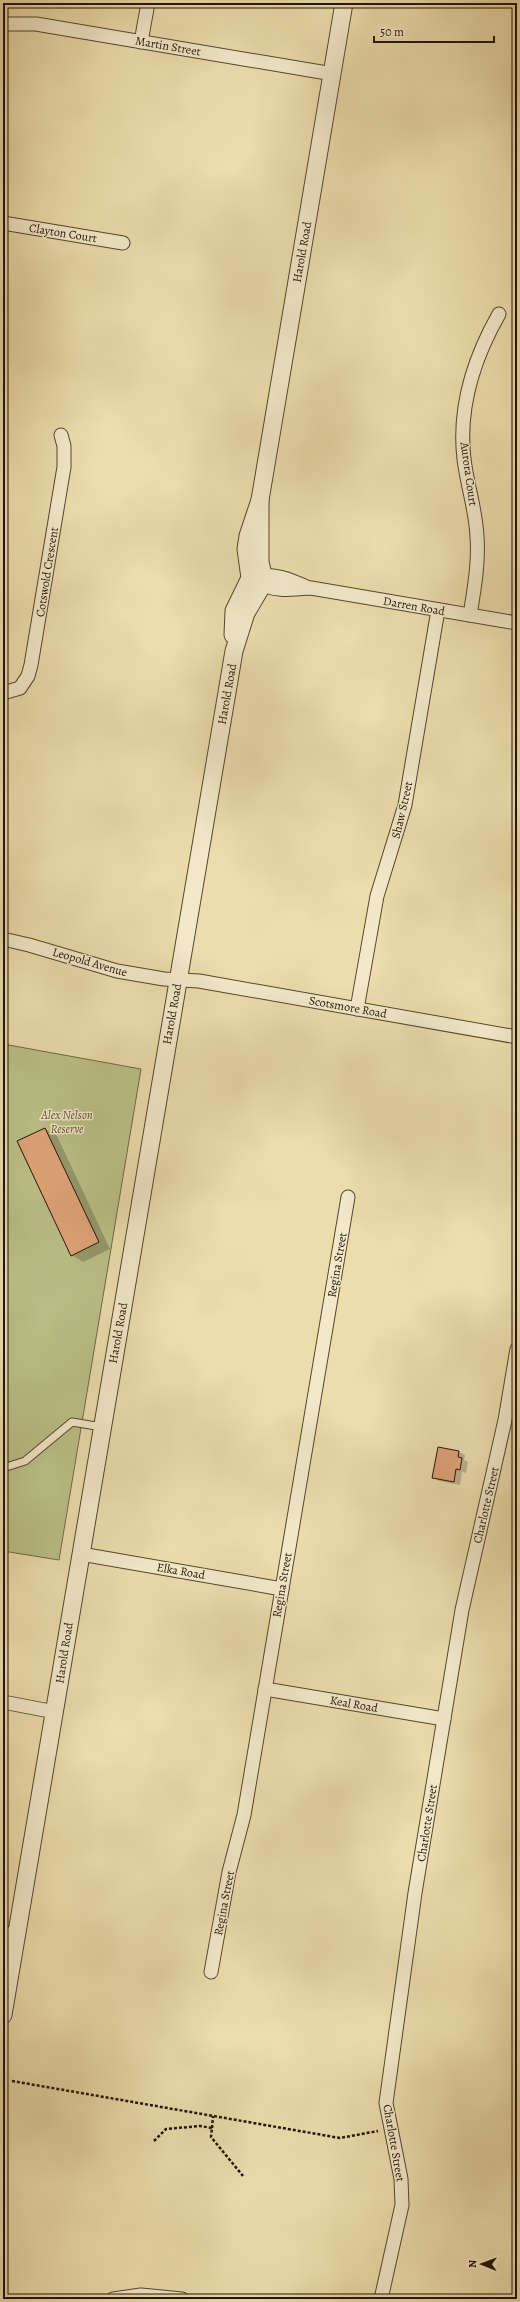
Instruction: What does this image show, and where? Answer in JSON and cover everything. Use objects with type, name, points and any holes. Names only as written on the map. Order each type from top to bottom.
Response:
[{"type":"street","points":[[141,42],[148,3]]},
{"type":"street","name":"Harold Road","points":[[3,2015],[10,1934],[54,1712],[234,651],[232,621],[234,612],[258,579],[246,549],[248,536],[260,500],[344,3]]},
{"type":"street","name":"Martin Street","points":[[3,24],[36,24],[332,74]]},
{"type":"street","name":"Clayton Court","points":[[3,223],[123,243]]},
{"type":"street","name":"Aurora Court","points":[[470,615],[476,572],[478,539],[464,458],[463,422],[474,368],[481,349],[499,314]]},
{"type":"street","name":"Cotswold Crescent","points":[[3,693],[20,688],[28,676],[31,665],[64,467],[64,446],[61,435]]},
{"type":"street","name":"Darren Road","points":[[258,579],[288,579],[311,588],[517,623]]},
{"type":"street","name":"Shaw Street","points":[[357,1009],[377,896],[405,805],[438,610]]},
{"type":"street","name":"Leopold Avenue","points":[[3,939],[118,971],[178,979]]},
{"type":"street","name":"Scotsmore Road","points":[[178,979],[199,981],[517,1037]]},
{"type":"street","name":"Regina Street","points":[[211,1972],[229,1872],[244,1815],[348,1197]]},
{"type":"street","name":"Charlotte Street","points":[[381,2299],[402,2205],[401,2179],[386,2103],[387,2094],[416,1893],[462,1610],[505,1420],[517,1349]]},
{"type":"street","name":"Elka Road","points":[[81,1554],[282,1588]]},
{"type":"street","name":"Keal Road","points":[[264,1689],[444,1719]]},
{"type":"street","points":[[3,1702],[54,1712]]},
{"type":"street","points":[[113,2299],[155,2297],[182,2299]]},
{"type":"lane","points":[[3,1468],[25,1461],[72,1422],[102,1427]]},
{"type":"path","points":[[12,2081],[340,2138],[392,2128]]},
{"type":"path","points":[[214,2116],[211,2137],[243,2176]]},
{"type":"path","points":[[154,2141],[166,2129],[200,2126],[212,2128]]},
{"type":"green space","name":"Alex Nelson Reserve","points":[[3,1044],[141,1069],[59,1560],[3,1551]]},
{"type":"building","points":[[45,1128],[99,1242],[71,1256],[17,1141]]},
{"type":"building","points":[[438,1447],[459,1451],[458,1457],[462,1458],[460,1470],[456,1469],[454,1482],[432,1478]]}]
